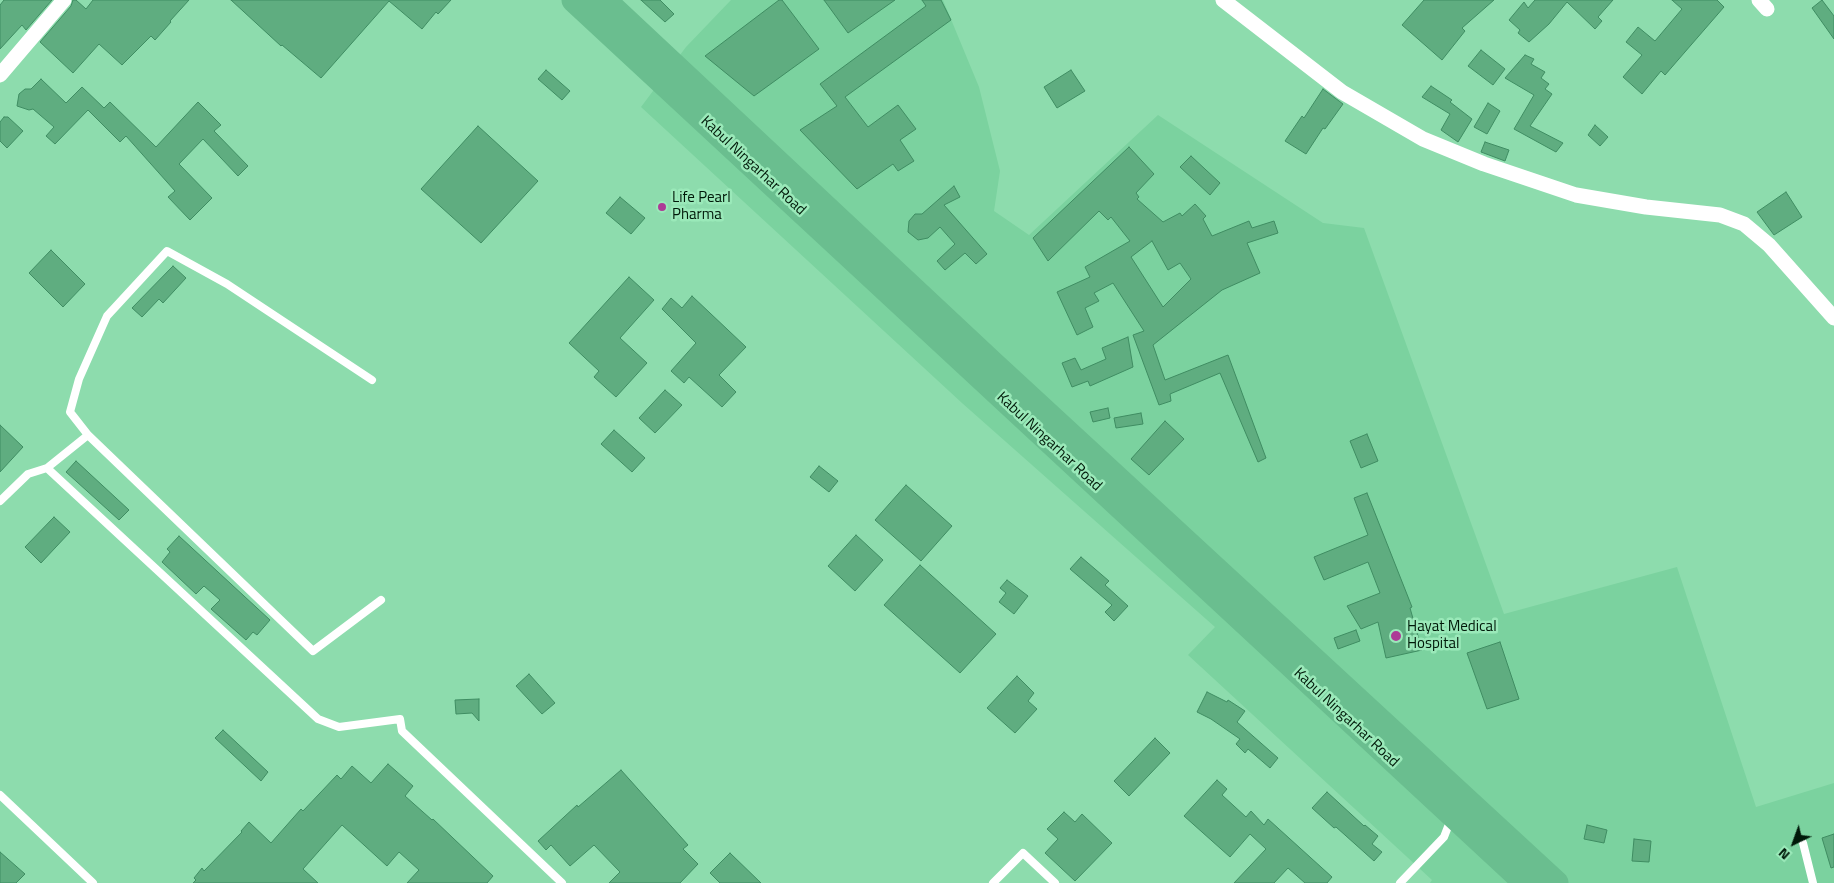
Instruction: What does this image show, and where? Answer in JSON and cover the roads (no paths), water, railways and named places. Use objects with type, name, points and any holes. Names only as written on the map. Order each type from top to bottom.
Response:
[{"type":"highway","name":"Kabul Ningarhar Road","points":[[574,0],[753,153],[1262,625],[1450,804],[1526,883]]},
{"type":"highway","name":"Kabul Ningarhar Road","points":[[604,0],[753,153]]},
{"type":"highway","name":"Kabul Ningarhar Road","points":[[1450,804],[1556,883]]},
{"type":"street","points":[[0,75],[64,0]]},
{"type":"street","points":[[1223,0],[1342,92],[1423,139],[1484,164],[1576,194],[1646,207],[1720,215],[1744,224],[1769,245],[1834,318]]},
{"type":"lane","points":[[372,380],[227,284],[168,251],[107,316],[79,379],[70,412],[88,435],[313,651],[381,600]]},
{"type":"lane","points":[[0,500],[28,474],[46,468],[88,435]]},
{"type":"lane","points":[[46,468],[318,719],[339,727],[400,719],[402,732],[562,883]]},
{"type":"lane","points":[[0,795],[94,883]]},
{"type":"lane","points":[[1400,883],[1444,837],[1450,804]]},
{"type":"lane","points":[[1802,842],[1813,883]]},
{"type":"lane","points":[[993,883],[1023,853],[1055,883]]},
{"type":"place","name":"Life Pearl Pharma","points":[[662,207]]},
{"type":"place","name":"Hayat Medical Hospital","points":[[1396,636]]}]
